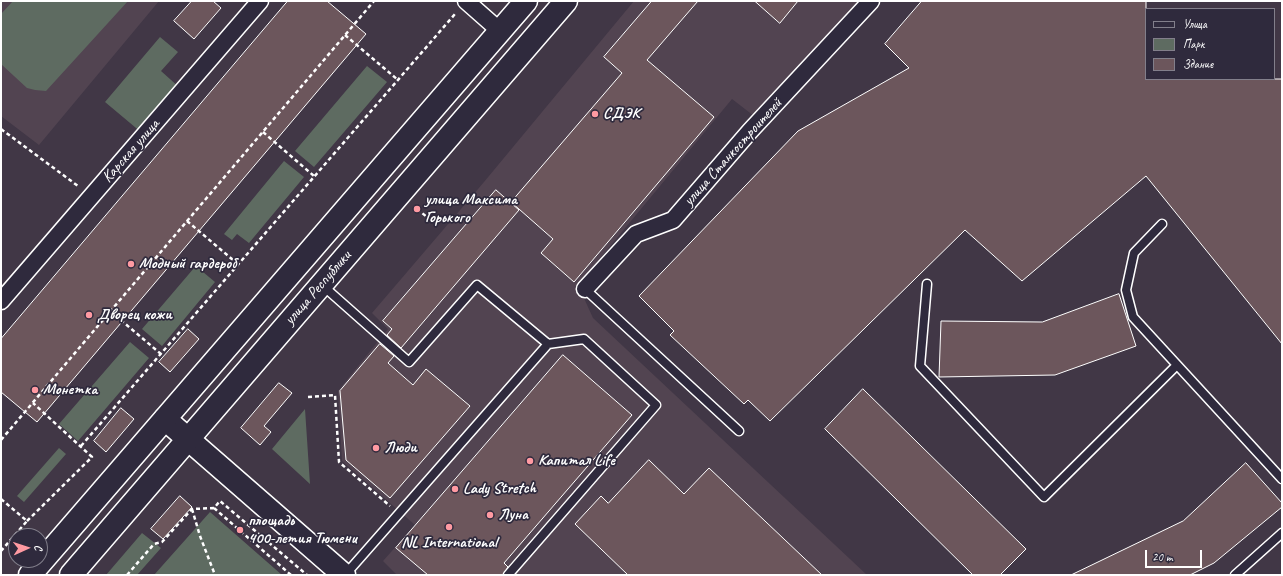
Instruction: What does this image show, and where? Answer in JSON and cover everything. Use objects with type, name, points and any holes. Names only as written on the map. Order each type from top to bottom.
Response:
[{"type":"main road","name":"улица Республики","points":[[30,575],[526,1]]},
{"type":"main road","name":"улица Республики","points":[[71,575],[566,1]]},
{"type":"main road","points":[[165,419],[189,438],[345,575]]},
{"type":"street","name":"Карская улица","points":[[1,300],[260,1]]},
{"type":"street","points":[[466,1],[500,31]]},
{"type":"street","name":"улица Станкостроителей","points":[[585,289],[636,234],[673,220],[750,131],[871,1]]},
{"type":"lane","points":[[1162,224],[1134,253],[1126,290],[1133,317],[1282,479]]},
{"type":"lane","points":[[322,284],[409,362],[478,285],[548,344]]},
{"type":"lane","points":[[927,284],[920,366],[1044,497],[1178,365]]},
{"type":"lane","points":[[585,289],[739,431]]},
{"type":"lane","points":[[345,575],[548,344],[584,339],[656,405],[508,575]]},
{"type":"lane","points":[[1235,575],[1282,533]]},
{"type":"path","points":[[1,440],[374,1]]},
{"type":"path","points":[[81,446],[466,1]]},
{"type":"path","points":[[345,35],[398,80]]},
{"type":"path","points":[[1,129],[92,196]]},
{"type":"path","points":[[262,132],[314,176]]},
{"type":"path","points":[[417,209],[432,220]]},
{"type":"path","points":[[187,221],[239,265]]},
{"type":"path","points":[[110,311],[161,354]]},
{"type":"path","points":[[308,397],[335,395],[339,462],[399,514]]},
{"type":"path","points":[[1,551],[27,521],[92,457],[33,402]]},
{"type":"path","points":[[1,499],[27,521]]},
{"type":"path","points":[[214,508],[220,501],[307,575]]},
{"type":"path","points":[[127,575],[154,544],[162,542],[192,509],[214,508],[291,575]]},
{"type":"path","points":[[192,509],[200,536],[215,575]]},
{"type":"shaded area","points":[[1,1],[159,1],[39,145],[1,116]]},
{"type":"shaded area","points":[[634,1],[860,1],[754,116],[732,99],[578,285],[593,318],[867,575],[397,575],[383,561],[415,525],[342,461],[338,391],[388,329],[372,313],[484,182]]},
{"type":"green space","points":[[13,1],[128,1],[46,91],[27,88],[1,64],[1,14]]},
{"type":"green space","points":[[160,37],[178,52],[161,71],[180,88],[142,133],[105,102]]},
{"type":"green space","points":[[367,66],[387,82],[314,167],[295,151]]},
{"type":"green space","points":[[284,161],[304,177],[249,243],[237,234],[232,240],[224,234]]},
{"type":"green space","points":[[200,261],[207,267],[203,272],[215,282],[162,346],[142,329]]},
{"type":"green space","points":[[130,342],[149,358],[78,441],[59,424]]},
{"type":"green space","points":[[305,409],[310,484],[272,449]]},
{"type":"green space","points":[[59,448],[66,454],[24,502],[17,496]]},
{"type":"green space","points":[[210,512],[282,575],[154,575]]},
{"type":"green space","points":[[142,533],[161,548],[137,575],[106,575]]},
{"type":"building","points":[[192,1],[213,1],[221,8],[194,39],[174,21]]},
{"type":"building","points":[[288,1],[327,1],[366,34],[37,422],[1,392],[1,339]]},
{"type":"building","points":[[652,1],[698,1],[647,60],[714,117],[574,282],[541,253],[553,239],[511,202],[622,73],[604,57]]},
{"type":"building","points":[[755,1],[798,1],[780,23]]},
{"type":"building","points":[[922,1],[1146,1],[1145,80],[1282,79],[1282,344],[1146,176],[1022,281],[965,230],[770,421],[748,400],[744,404],[670,335],[674,331],[639,296],[798,131],[909,68],[885,44]]},
{"type":"building","points":[[496,190],[519,210],[401,348],[387,335],[392,329],[383,321]]},
{"type":"building","points":[[1119,294],[1136,346],[1055,375],[939,377],[941,321],[1042,322]]},
{"type":"building","points":[[188,329],[199,339],[170,372],[159,362]]},
{"type":"building","points":[[380,344],[394,356],[388,363],[413,385],[426,369],[470,406],[390,498],[346,460],[340,391]]},
{"type":"building","points":[[563,355],[632,415],[504,563],[508,567],[503,575],[428,575],[396,548]]},
{"type":"building","points":[[279,383],[292,393],[264,426],[271,432],[260,445],[241,428]]},
{"type":"building","points":[[863,389],[1026,549],[1000,575],[973,575],[825,429]]},
{"type":"building","points":[[121,408],[134,419],[106,452],[94,441]]},
{"type":"building","points":[[649,460],[684,494],[709,468],[822,575],[628,575],[575,524],[601,496],[608,503]]},
{"type":"building","points":[[1246,463],[1282,503],[1282,507],[1214,563],[1190,575],[1071,575],[1183,521]]},
{"type":"building","points":[[180,496],[192,507],[163,539],[151,529]]},
{"type":"place","name":"СДЭК","points":[[595,114]]},
{"type":"place","name":"улица Максима Горького","points":[[417,209]]},
{"type":"place","name":"Модный гардероб","points":[[131,264]]},
{"type":"place","name":"Дворец кожи","points":[[89,315]]},
{"type":"place","name":"Монетка","points":[[35,390]]},
{"type":"place","name":"Люди","points":[[376,448]]},
{"type":"place","name":"Капитал Life","points":[[530,461]]},
{"type":"place","name":"Lady Stretch","points":[[455,489]]},
{"type":"place","name":"Луна","points":[[490,515]]},
{"type":"place","name":"NL International","points":[[449,527]]},
{"type":"place","name":"площадь 400-летия Тюмени","points":[[240,530]]}]
